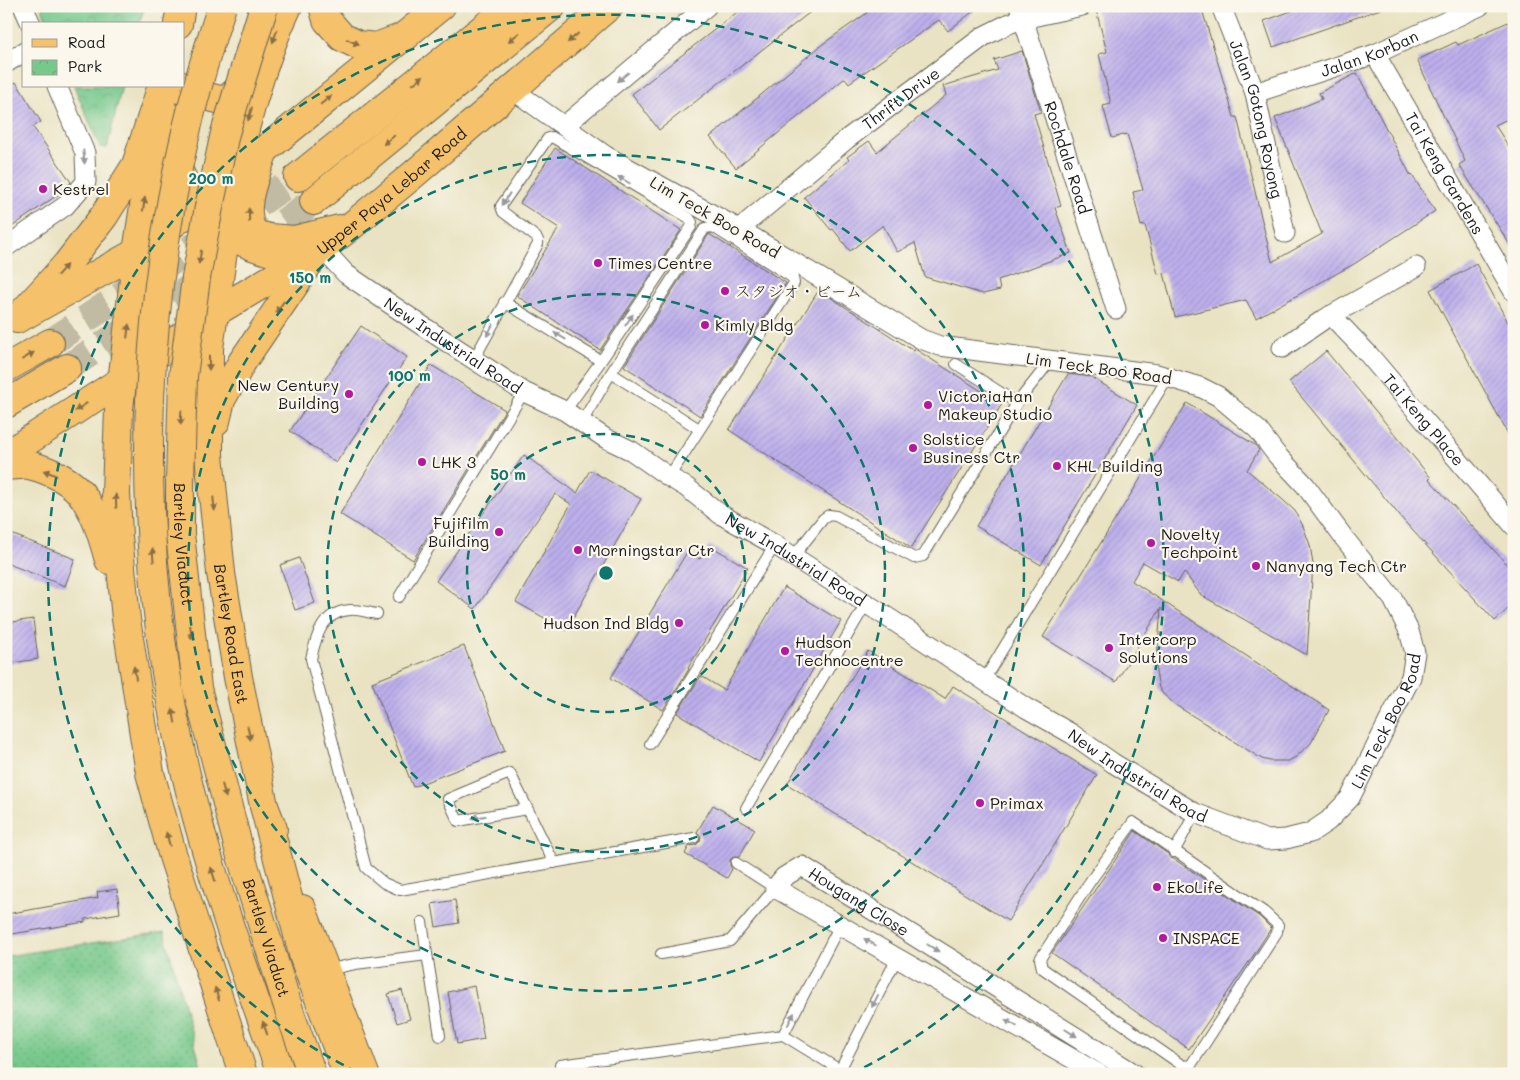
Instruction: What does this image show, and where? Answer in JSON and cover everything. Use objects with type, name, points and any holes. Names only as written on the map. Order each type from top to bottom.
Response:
[{"type":"main road","points":[[178,22],[181,6]]},
{"type":"main road","name":"Bartley Viaduct","points":[[222,6],[191,113],[173,189],[162,257],[153,339],[149,406],[151,535],[164,659],[190,790],[227,919],[280,1074]]},
{"type":"main road","name":"Bartley Viaduct","points":[[264,6],[226,133],[209,207],[196,278],[183,376],[180,534],[197,688],[240,852],[291,1016],[312,1074]]},
{"type":"main road","name":"Bartley Road East","points":[[288,6],[264,67],[238,153],[212,314],[209,348],[209,455],[221,573],[238,678],[264,806],[365,1074]]},
{"type":"main road","points":[[323,6],[327,20],[342,37],[358,45],[376,48],[406,36]]},
{"type":"main road","points":[[12,322],[137,252],[234,176],[441,6]]},
{"type":"main road","points":[[298,176],[511,6]]},
{"type":"main road","points":[[314,201],[552,6]]},
{"type":"main road","name":"Upper Paya Lebar Road","points":[[6,455],[122,380],[212,314],[320,250],[513,90],[610,6]]},
{"type":"main road","points":[[168,90],[184,91],[225,101],[264,67]]},
{"type":"main road","points":[[168,90],[172,157],[196,206],[225,234],[252,246],[277,254],[320,250]]},
{"type":"main road","points":[[168,90],[137,252],[122,380],[116,493],[118,536],[126,619],[150,773],[172,852],[242,1074]]},
{"type":"main road","points":[[12,322],[67,264],[108,211],[136,165],[168,90]]},
{"type":"main road","points":[[264,151],[249,196],[250,227],[254,234],[270,238],[294,240],[350,227]]},
{"type":"main road","points":[[209,455],[221,400],[242,362],[320,250]]},
{"type":"main road","points":[[6,368],[50,343]]},
{"type":"main road","points":[[6,404],[66,368]]},
{"type":"main road","points":[[6,466],[28,465],[55,475],[72,485],[85,498],[101,532],[126,619]]},
{"type":"main road","points":[[264,806],[304,958],[347,1074]]},
{"type":"street","points":[[23,6],[30,22]]},
{"type":"street","points":[[564,126],[707,6]]},
{"type":"street","name":"Thrift Drive","points":[[739,229],[847,139],[984,36],[1008,24],[1021,12],[1082,6]]},
{"type":"street","name":"Jalan Gotong Royong","points":[[1222,6],[1255,93],[1285,232]]},
{"type":"street","name":"Jalan Korban","points":[[1255,93],[1375,54],[1480,6]]},
{"type":"street","name":"Rochdale Road","points":[[1021,12],[1116,309]]},
{"type":"street","points":[[6,63],[22,53]]},
{"type":"street","name":"Tai Keng Gardens","points":[[1375,54],[1514,292]]},
{"type":"street","points":[[6,247],[65,206],[86,182],[86,153],[58,88]]},
{"type":"street","name":"Lim Teck Boo Road","points":[[513,90],[606,156],[739,229],[921,339],[940,346],[1157,374],[1200,387],[1218,396],[1258,430],[1276,454],[1305,485],[1344,538],[1393,599],[1409,631],[1415,653],[1411,677],[1350,798],[1328,821],[1310,834],[1286,839]]},
{"type":"street","name":"New Industrial Road","points":[[320,250],[346,274],[524,392],[565,411],[605,438],[632,452],[686,487],[720,514],[775,546],[1026,708],[1072,734],[1114,763],[1194,813],[1267,840],[1286,839]]},
{"type":"street","points":[[1282,348],[1331,315],[1416,267]]},
{"type":"street","name":"Tai Keng Place","points":[[1331,315],[1370,355],[1514,526]]},
{"type":"street","name":"Hougang Close","points":[[1099,1074],[775,888],[784,878],[802,866],[1135,1074]]},
{"type":"lane","points":[[474,359],[504,302],[538,244],[536,236],[503,212],[502,206],[548,138],[552,137],[689,218],[692,222],[691,227],[602,361],[565,411]]},
{"type":"lane","points":[[582,422],[611,373],[705,228],[713,227],[769,262],[793,278],[794,283],[668,477]]},
{"type":"lane","points":[[504,302],[602,361]]},
{"type":"lane","points":[[793,558],[823,519],[829,515],[836,516],[914,558],[923,556],[1017,403],[1051,360]]},
{"type":"lane","points":[[956,364],[1017,403]]},
{"type":"lane","points":[[611,373],[699,429]]},
{"type":"lane","points":[[984,680],[1168,377]]},
{"type":"lane","points":[[399,597],[524,392]]},
{"type":"lane","points":[[650,744],[775,546]]},
{"type":"lane","points":[[746,808],[866,604]]},
{"type":"lane","points":[[377,614],[351,609],[334,614],[317,633],[311,659],[366,868],[384,883],[400,890],[694,838]]},
{"type":"lane","points":[[527,809],[458,821],[448,799],[510,773],[554,863]]},
{"type":"lane","points":[[1174,852],[1194,813]]},
{"type":"lane","points":[[1132,822],[1174,852],[1264,912],[1278,925],[1277,932],[1192,1065],[1188,1066],[1183,1066],[1042,968],[1040,964],[1040,960],[1088,883],[1132,822]]},
{"type":"lane","points":[[662,954],[730,941],[775,888],[736,863]]},
{"type":"lane","points":[[422,922],[440,1036]]},
{"type":"lane","points":[[782,1035],[840,925]]},
{"type":"lane","points":[[325,971],[355,964],[427,956]]},
{"type":"lane","points":[[561,1074],[560,1065],[782,1035],[840,1070],[896,958]]},
{"type":"green space","points":[[41,6],[145,6],[140,22],[47,22]]},
{"type":"green space","points":[[75,88],[122,88],[107,148],[100,147]]},
{"type":"green space","points":[[164,932],[203,1074],[11,1074],[6,1060],[6,956]]},
{"type":"building","points":[[745,6],[818,6],[659,130],[632,94]]},
{"type":"building","points":[[863,6],[980,6],[948,31],[939,20],[849,83],[845,78],[736,168],[710,137],[824,43],[867,13]]},
{"type":"building","points":[[1095,6],[1201,6],[1234,117],[1237,117],[1272,262],[1322,234],[1275,118],[1322,99],[1319,93],[1357,73],[1411,176],[1435,211],[1354,264],[1256,318],[1246,300],[1175,317],[1164,273],[1158,274],[1145,225],[1141,226],[1133,192],[1143,190],[1127,134],[1112,138],[1103,106],[1111,104],[1099,54],[1107,52]]},
{"type":"building","points":[[1305,6],[1382,6],[1383,8],[1273,47],[1264,21]]},
{"type":"building","points":[[1508,22],[1514,35],[1514,116],[1495,125],[1514,155],[1514,251],[1459,165],[1465,161],[1417,60],[1456,42],[1458,45]]},
{"type":"building","points":[[1022,51],[1041,112],[1034,114],[1061,206],[1055,208],[1071,253],[998,280],[1000,290],[983,294],[925,277],[915,243],[897,252],[883,225],[850,251],[804,197],[849,160],[847,157],[869,141],[877,152],[946,95],[943,86],[998,70],[994,60]]},
{"type":"building","points":[[16,82],[41,122],[33,127],[71,182],[63,191],[6,231],[6,89]]},
{"type":"building","name":"Times Centre","points":[[555,148],[681,230],[600,350],[517,296],[559,228],[520,203]]},
{"type":"building","name":"Kimly Bldg","points":[[709,234],[786,283],[700,416],[624,366]]},
{"type":"building","points":[[1476,264],[1514,333],[1514,445],[1430,290]]},
{"type":"building","points":[[819,290],[914,351],[915,349],[1002,404],[911,548],[729,430]]},
{"type":"building","name":"New Century Building","points":[[361,326],[407,357],[336,463],[290,431]]},
{"type":"building","points":[[1326,351],[1431,478],[1429,479],[1514,572],[1514,603],[1495,621],[1404,521],[1289,382]]},
{"type":"building","name":"LHK 3","points":[[431,365],[505,410],[413,560],[340,514]]},
{"type":"building","name":"KHL Building","points":[[1068,374],[1091,377],[1137,405],[1041,565],[976,526]]},
{"type":"building","points":[[1187,403],[1255,445],[1259,450],[1247,470],[1295,511],[1303,526],[1310,545],[1313,564],[1307,655],[1201,595],[1184,572],[1178,582],[1143,562],[1132,581],[1329,710],[1311,743],[1296,757],[1288,761],[1262,759],[1177,706],[1163,694],[1159,688],[1156,672],[1161,608],[1116,682],[1043,637]]},
{"type":"building","points":[[524,455],[577,493],[590,470],[641,499],[566,630],[516,602],[571,504],[555,494],[475,609],[436,581]]},
{"type":"building","points":[[6,532],[75,559],[65,586],[6,563]]},
{"type":"building","name":"Hudson Ind Bldg","points":[[709,545],[748,568],[663,710],[611,678],[687,552],[700,559]]},
{"type":"building","points":[[299,558],[315,603],[295,610],[280,565]]},
{"type":"building","name":"Hudson Technocentre","points":[[784,587],[841,621],[759,762],[677,713],[701,676],[724,690]]},
{"type":"building","points":[[33,619],[38,659],[6,664],[6,623]]},
{"type":"building","points":[[464,646],[505,751],[413,787],[372,682]]},
{"type":"building","name":"Primax","points":[[868,651],[945,699],[953,686],[1097,775],[1008,921],[787,784]]},
{"type":"building","points":[[713,805],[755,829],[739,857],[733,857],[730,860],[732,869],[727,878],[685,854],[689,846],[696,845],[700,841],[701,836],[697,832]]},
{"type":"building","name":"INSPACE","points":[[1135,831],[1168,854],[1170,858],[1260,917],[1271,928],[1189,1049],[1052,953]]},
{"type":"building","points":[[117,889],[120,913],[85,919],[85,922],[6,935],[6,914],[98,898],[97,892]]},
{"type":"building","points":[[455,900],[459,923],[436,927],[432,904]]},
{"type":"building","points":[[474,986],[484,1039],[457,1044],[448,992]]},
{"type":"building","points":[[402,990],[410,1019],[397,1023],[388,994]]},
{"type":"tunnel","points":[[50,343],[298,177]]},
{"type":"tunnel","points":[[250,246],[314,201]]},
{"type":"tunnel","points":[[67,368],[210,274]]},
{"type":"place","name":"Kestrel","points":[[43,189]]},
{"type":"place","name":"Times Centre","points":[[598,263]]},
{"type":"place","name":"スタジオ・ビーム","points":[[725,291]]},
{"type":"place","name":"Kimly Bldg","points":[[705,325]]},
{"type":"place","name":"New Century Building","points":[[349,394]]},
{"type":"place","name":"VictoriaHan Makeup Studio","points":[[928,405]]},
{"type":"place","name":"Solstice Business Ctr","points":[[913,448]]},
{"type":"place","name":"LHK 3","points":[[422,462]]},
{"type":"place","name":"KHL Building","points":[[1057,466]]},
{"type":"place","name":"Fujifilm Building","points":[[499,532]]},
{"type":"place","name":"Novelty Techpoint","points":[[1151,543]]},
{"type":"place","name":"Morningstar Ctr","points":[[578,550]]},
{"type":"place","name":"Nanyang Tech Ctr","points":[[1256,566]]},
{"type":"place","name":"Hudson Ind Bldg","points":[[679,623]]},
{"type":"place","name":"Intercorp Solutions","points":[[1109,648]]},
{"type":"place","name":"Hudson Technocentre","points":[[785,651]]},
{"type":"place","name":"Primax","points":[[980,803]]},
{"type":"place","name":"EkoLife","points":[[1157,887]]},
{"type":"place","name":"INSPACE","points":[[1163,938]]}]
